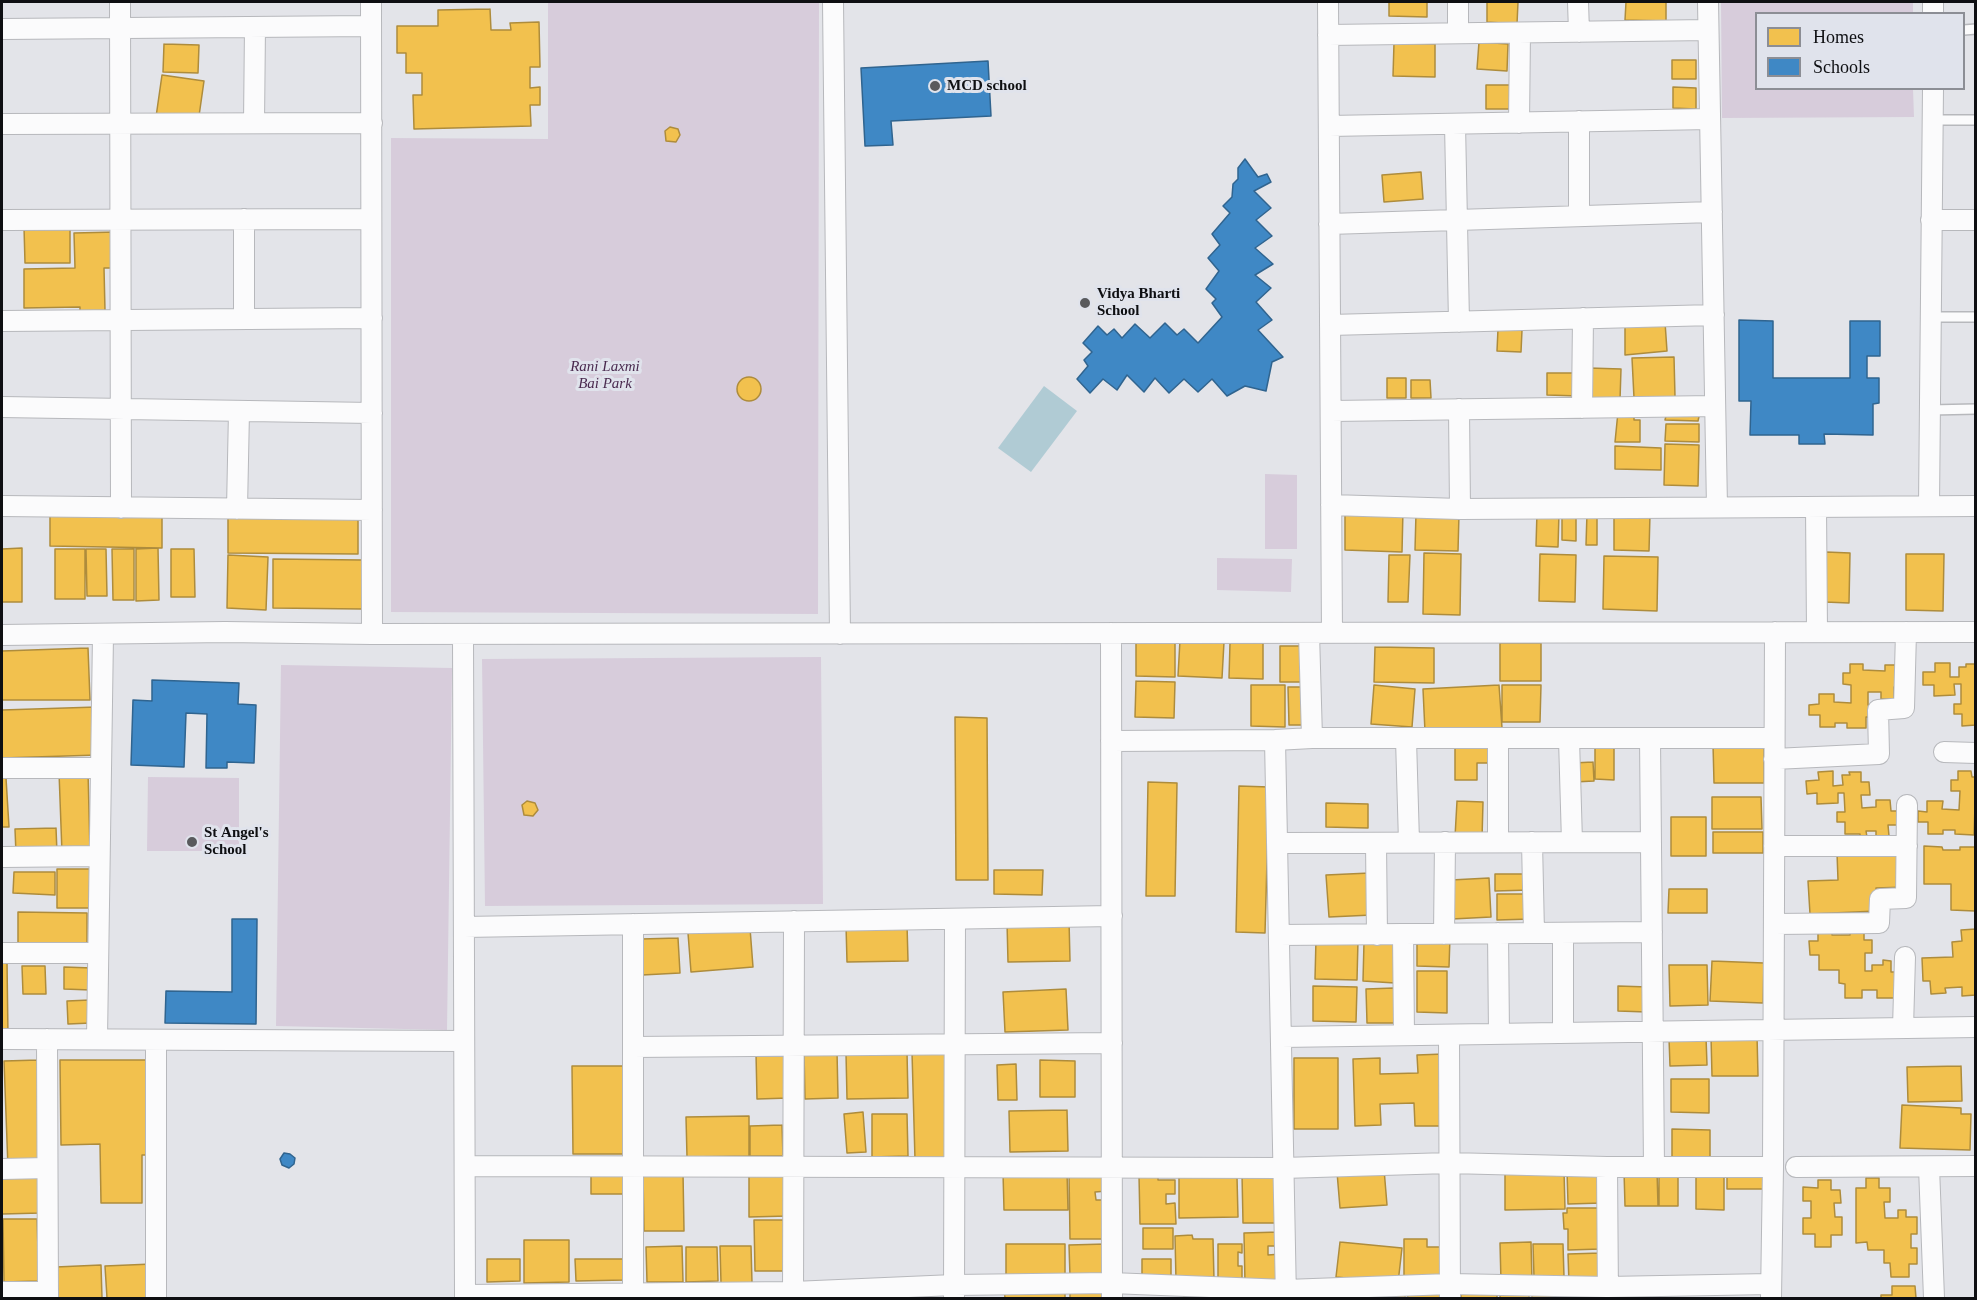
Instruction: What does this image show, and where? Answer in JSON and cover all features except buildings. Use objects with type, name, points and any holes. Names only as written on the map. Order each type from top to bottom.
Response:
[{"type":"street","points":[[120,2],[121,508]]},
{"type":"street","points":[[371,2],[372,634]]},
{"type":"street","points":[[833,2],[840,634]]},
{"type":"street","points":[[1328,2],[1332,633]]},
{"type":"street","points":[[1458,2],[1458,33]]},
{"type":"street","points":[[1578,2],[1579,32]]},
{"type":"street","points":[[1708,2],[1717,507]]},
{"type":"street","points":[[2,29],[371,26]]},
{"type":"street","points":[[254,123],[255,27]]},
{"type":"street","points":[[1328,35],[1708,30]]},
{"type":"street","points":[[1519,123],[1520,33]]},
{"type":"street","points":[[1929,506],[1933,90]]},
{"type":"street","points":[[1329,126],[1710,119]]},
{"type":"street","points":[[1579,121],[1579,216]]},
{"type":"street","points":[[2,123],[372,123]]},
{"type":"street","points":[[1455,124],[1459,322]]},
{"type":"street","points":[[1329,224],[1712,212]]},
{"type":"street","points":[[244,219],[244,319]]},
{"type":"street","points":[[2,220],[371,219]]},
{"type":"street","points":[[1931,220],[1976,220]]},
{"type":"street","points":[[1330,325],[1713,315]]},
{"type":"street","points":[[2,321],[372,318]]},
{"type":"street","points":[[1582,408],[1583,318]]},
{"type":"street","points":[[1330,411],[1715,406]]},
{"type":"street","points":[[2,407],[372,413]]},
{"type":"street","points":[[1459,409],[1460,509]]},
{"type":"street","points":[[237,509],[239,411]]},
{"type":"street","points":[[1331,505],[1460,509],[1976,506]]},
{"type":"street","points":[[2,506],[372,510]]},
{"type":"street","points":[[1816,507],[1817,632]]},
{"type":"street","points":[[2,635],[225,632],[840,634],[1976,632]]},
{"type":"street","points":[[463,634],[465,1297],[1112,1291],[1286,1294],[1450,1291],[1607,1293],[1770,1291],[1773,1167],[1775,632]]},
{"type":"street","points":[[1774,759],[1879,754],[1878,710],[1904,708],[1906,632]]},
{"type":"street","points":[[1110,633],[1112,1291]]},
{"type":"street","points":[[1309,633],[1312,738]]},
{"type":"street","points":[[97,1040],[103,634]]},
{"type":"street","points":[[1111,741],[1312,738],[1774,738]]},
{"type":"street","points":[[1650,738],[1654,1167]]},
{"type":"street","points":[[1406,739],[1409,842]]},
{"type":"street","points":[[1497,842],[1498,739]]},
{"type":"street","points":[[1569,739],[1572,842]]},
{"type":"street","points":[[1275,740],[1286,1294]]},
{"type":"street","points":[[1944,752],[1976,753]]},
{"type":"street","points":[[2,768],[101,768]]},
{"type":"street","points":[[1774,924],[1879,923],[1880,899],[1906,898],[1906,805]]},
{"type":"street","points":[[1444,934],[1445,842]]},
{"type":"street","points":[[1532,842],[1534,933]]},
{"type":"street","points":[[1277,843],[1651,842]]},
{"type":"street","points":[[1376,843],[1377,935]]},
{"type":"street","points":[[1774,846],[1907,846]]},
{"type":"street","points":[[2,857],[99,856]]},
{"type":"street","points":[[464,927],[1112,916]]},
{"type":"street","points":[[954,1292],[956,919]]},
{"type":"street","points":[[793,1295],[794,921]]},
{"type":"street","points":[[633,924],[633,1296]]},
{"type":"street","points":[[1279,935],[1652,932]]},
{"type":"street","points":[[1498,933],[1499,1034]]},
{"type":"street","points":[[1563,933],[1563,1033]]},
{"type":"street","points":[[1403,934],[1404,1035]]},
{"type":"street","points":[[2,953],[98,953]]},
{"type":"street","points":[[1902,1028],[1905,957]]},
{"type":"street","points":[[1281,1037],[1976,1027]]},
{"type":"street","points":[[1449,1035],[1450,1291]]},
{"type":"street","points":[[2,1039],[464,1041]]},
{"type":"street","points":[[2,1292],[48,1295],[47,1039]]},
{"type":"street","points":[[156,1040],[156,1299]]},
{"type":"street","points":[[633,1047],[1112,1043]]},
{"type":"street","points":[[465,1166],[1283,1168],[1449,1163],[1607,1167],[1773,1167]]},
{"type":"street","points":[[1796,1167],[1976,1166]]},
{"type":"street","points":[[1607,1167],[1607,1293]]},
{"type":"street","points":[[1929,1167],[1934,1299]]},
{"type":"street","points":[[2,1169],[47,1168]]},
{"type":"lane","points":[[1932,120],[1976,120]]},
{"type":"lane","points":[[1931,317],[1976,317]]},
{"type":"lane","points":[[1930,410],[1976,409]]},
{"type":"lane","points":[[1773,1167],[1796,1167]]},
{"type":"green space","name":"Rani Laxmi Bai Park","points":[[548,2],[819,2],[818,614],[391,612],[391,138],[548,139]]},
{"type":"green space","points":[[1721,2],[1913,2],[1913,12],[1755,12],[1755,90],[1913,90],[1914,117],[1722,118]]},
{"type":"green space","points":[[1265,474],[1297,475],[1297,549],[1265,549]]},
{"type":"green space","points":[[1217,558],[1292,559],[1291,592],[1217,590]]},
{"type":"green space","points":[[821,657],[823,904],[485,906],[482,659]]},
{"type":"green space","points":[[281,665],[452,668],[447,1030],[276,1026]]},
{"type":"green space","points":[[148,777],[239,778],[239,851],[147,851]]},
{"type":"water","points":[[1044,386],[1077,411],[1031,472],[998,448]]},
{"type":"place","name":"MCD school","points":[[935,86]]},
{"type":"place","name":"Vidya Bharti School","points":[[1085,303]]},
{"type":"place","name":"St Angel's School","points":[[192,842]]}]
